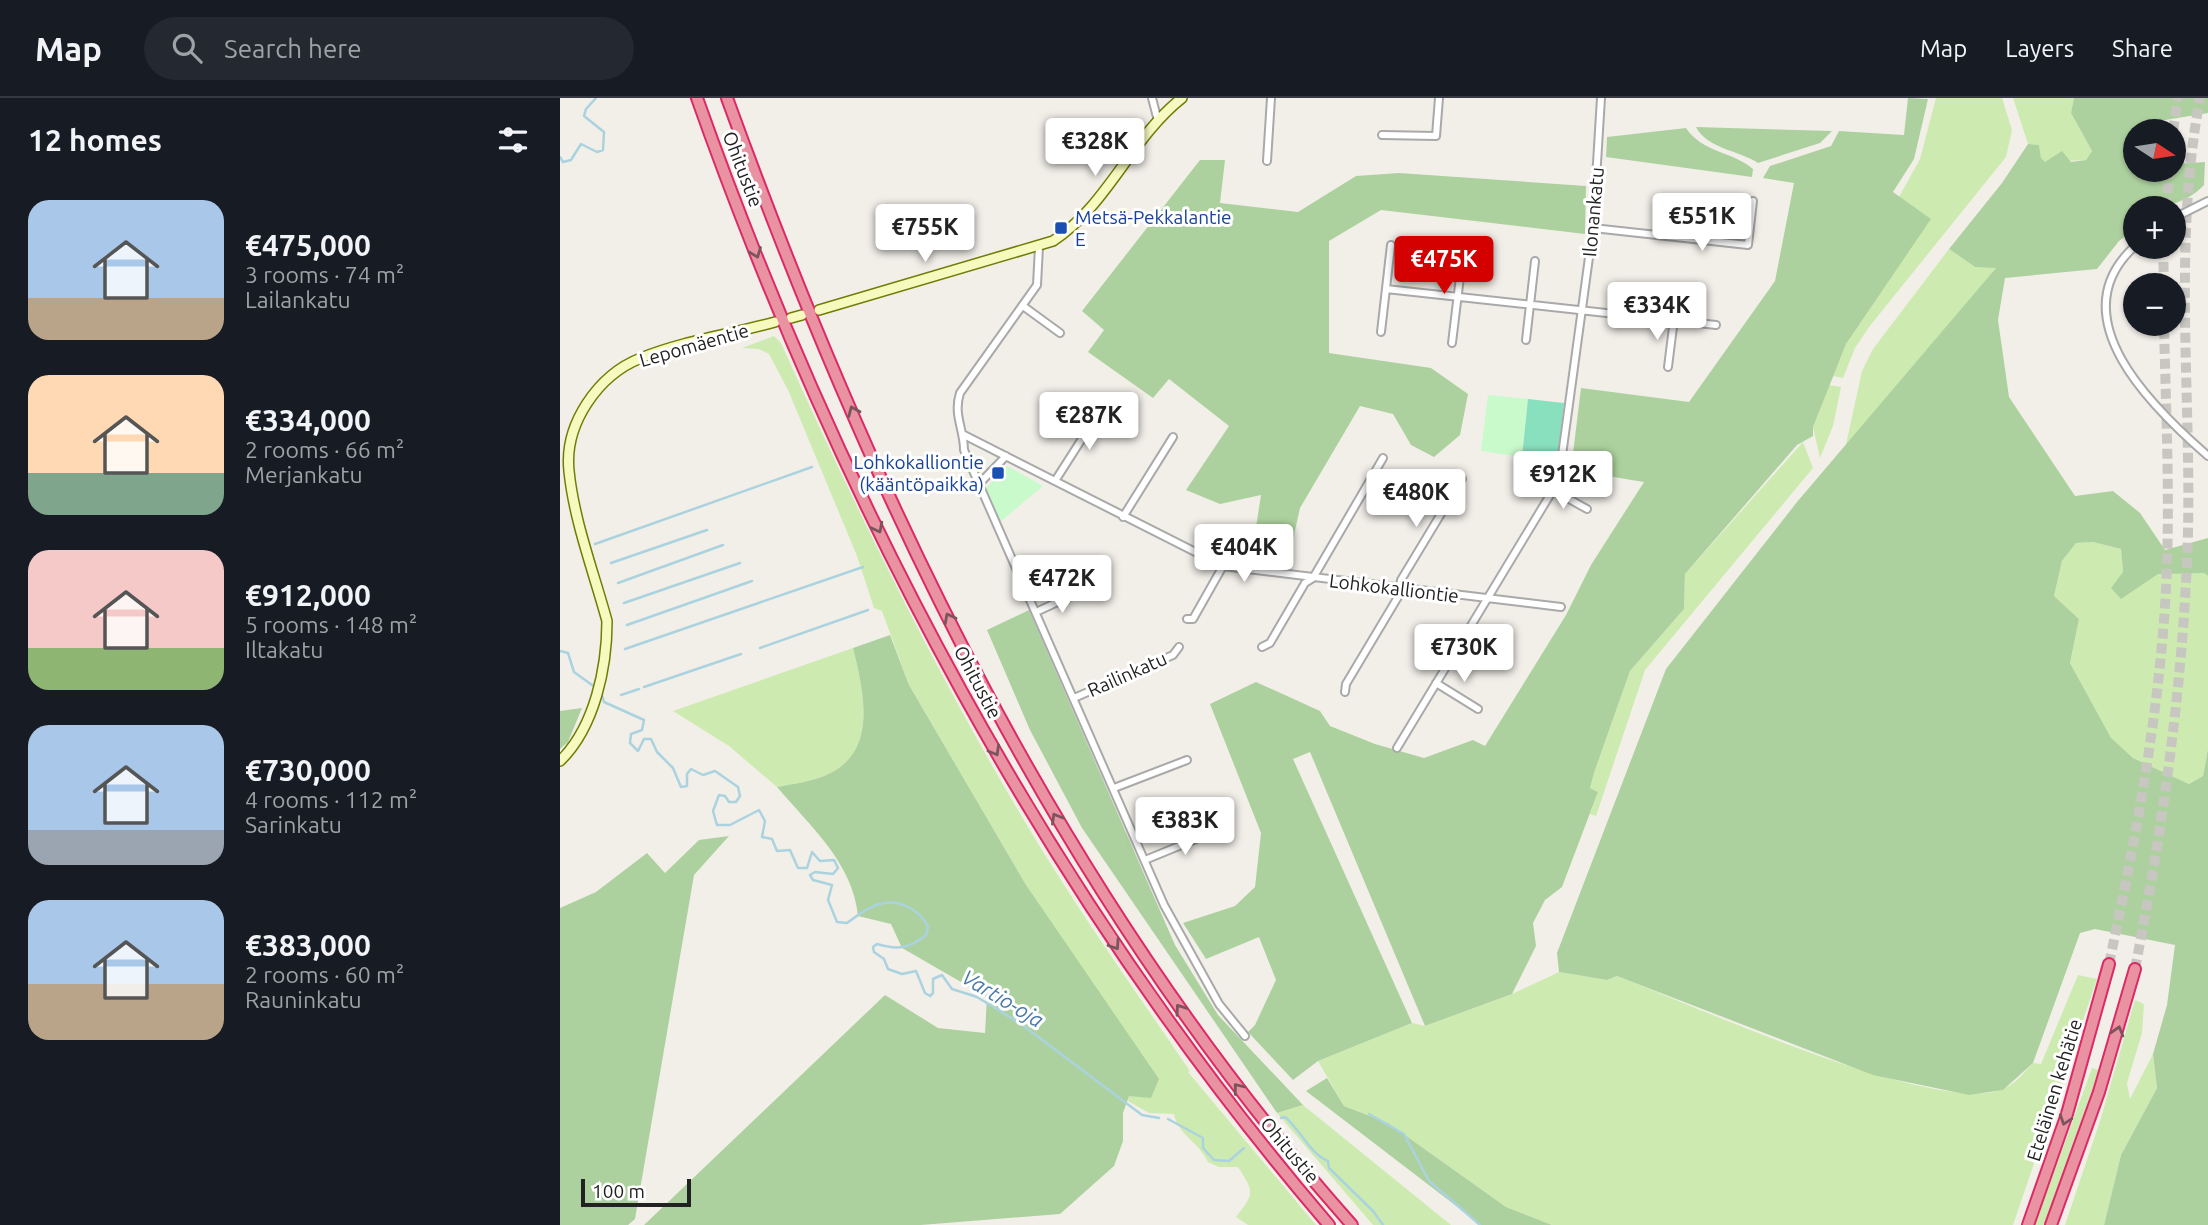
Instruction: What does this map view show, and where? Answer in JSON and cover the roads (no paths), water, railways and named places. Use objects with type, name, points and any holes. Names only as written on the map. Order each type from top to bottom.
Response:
[{"type":"highway","name":"Ohitustie","points":[[697,98],[776,304],[863,497],[991,745],[1109,938],[1170,1027],[1259,1142],[1329,1225]]},
{"type":"highway","name":"Ohitustie","points":[[727,98],[803,294],[899,518],[1014,745],[1075,851],[1185,1016],[1256,1112],[1352,1225]]},
{"type":"highway","name":"Eteläinen kehätie","points":[[2028,1225],[2067,1114],[2109,964]]},
{"type":"highway","name":"Eteläinen kehätie","points":[[2051,1225],[2099,1092],[2135,969]]},
{"type":"street","points":[[1152,98],[1158,121]]},
{"type":"street","points":[[819,310],[1039,247],[1073,228],[1158,121],[1182,98]]},
{"type":"street","points":[[1267,161],[1271,98]]},
{"type":"street","points":[[1382,135],[1436,136],[1439,98]]},
{"type":"street","name":"Ilonankatu","points":[[1397,748],[1553,490],[1566,444],[1593,228],[1601,98]]},
{"type":"street","points":[[1671,236],[1677,198]]},
{"type":"street","points":[[1593,228],[1748,244],[1753,201]]},
{"type":"street","points":[[2186,212],[2208,201]]},
{"type":"street","points":[[1381,332],[1391,245]]},
{"type":"street","points":[[1039,247],[1037,285],[960,393],[955,408],[964,435],[964,450],[1181,939],[1219,1004],[1245,1036]]},
{"type":"street","points":[[1452,343],[1463,252]]},
{"type":"street","points":[[2123,259],[2109,284],[2106,313],[2111,336],[2144,394],[2208,456]]},
{"type":"street","points":[[1526,340],[1535,261]]},
{"type":"street","points":[[1386,289],[1716,325]]},
{"type":"street","points":[[1023,306],[1059,333]]},
{"type":"street","points":[[791,318],[802,315]]},
{"type":"street","points":[[1668,367],[1674,319]]},
{"type":"street","name":"Lepomäentie","points":[[560,761],[582,731],[593,703],[607,645],[607,621],[568,470],[579,417],[596,389],[619,369],[642,358],[775,323]]},
{"type":"street","points":[[1055,481],[1101,409]]},
{"type":"street","name":"Lohkokalliontie","points":[[964,435],[1223,566],[1399,590],[1561,607]]},
{"type":"street","points":[[1123,517],[1173,437]]},
{"type":"street","points":[[978,485],[1006,456]]},
{"type":"street","points":[[1262,647],[1270,643],[1305,583],[1313,578],[1383,458]]},
{"type":"street","points":[[1345,692],[1399,590],[1401,580],[1462,479]]},
{"type":"street","points":[[1553,490],[1587,509]]},
{"type":"street","points":[[1187,619],[1193,619],[1223,566]]},
{"type":"street","points":[[1035,612],[1077,593]]},
{"type":"street","name":"Railinkatu","points":[[1074,698],[1173,654],[1179,647]]},
{"type":"street","points":[[1436,683],[1478,709]]},
{"type":"street","points":[[1114,789],[1187,760]]},
{"type":"street","points":[[1145,860],[1218,830]]},
{"type":"waterway","name":"Vartio-oja","points":[[560,157],[563,162],[571,160],[581,144],[597,152],[603,150],[604,132],[584,116],[586,109],[596,98]]},
{"type":"waterway","points":[[595,544],[812,467]]},
{"type":"waterway","points":[[611,563],[707,530]]},
{"type":"waterway","points":[[618,583],[723,545]]},
{"type":"waterway","points":[[624,603],[740,563]]},
{"type":"waterway","points":[[625,649],[863,567]]},
{"type":"waterway","points":[[627,625],[752,581]]},
{"type":"waterway","points":[[760,648],[868,610]]},
{"type":"waterway","name":"Vartio-oja","points":[[560,651],[568,653],[574,672],[592,685]]},
{"type":"waterway","points":[[644,687],[741,654]]},
{"type":"waterway","points":[[621,695],[639,689]]},
{"type":"waterway","name":"Vartio-oja","points":[[601,692],[604,702],[644,720],[642,730],[631,734],[630,743],[638,751],[644,739],[651,739],[657,752],[673,768],[681,787],[687,786],[687,774],[691,769],[703,775],[715,771],[738,787],[740,796],[736,802],[729,802],[725,796],[719,795],[713,811],[717,825],[730,825],[759,810],[765,821],[762,837],[772,839],[777,851],[790,850],[798,868],[807,868],[812,852],[820,861],[834,860],[838,868],[833,874],[815,872],[810,875],[813,880],[832,885],[828,900],[837,922],[847,923],[876,905],[891,902],[908,907],[920,915],[928,927],[926,935],[920,940],[903,947],[877,944],[873,947],[874,952],[884,959],[888,969],[902,974],[916,971],[925,993],[930,996],[933,993],[933,979],[942,975],[952,989],[977,997],[1021,1024],[1142,1115],[1159,1118]]},
{"type":"waterway","points":[[1369,1114],[1404,1134],[1429,1181],[1480,1225]]},
{"type":"waterway","name":"Vartio-oja","points":[[1281,1118],[1285,1117],[1310,1147],[1328,1161],[1329,1168],[1373,1211],[1383,1225]]},
{"type":"waterway","name":"Vartio-oja","points":[[1168,1119],[1203,1138],[1203,1148],[1214,1160],[1229,1161],[1244,1148]]},
{"type":"tunnel","points":[[2175,119],[2178,98]]},
{"type":"tunnel","points":[[2135,969],[2163,806],[2182,642],[2188,532],[2185,260],[2187,206],[2200,98]]},
{"type":"tunnel","points":[[2167,196],[2169,182]]},
{"type":"tunnel","points":[[2163,259],[2164,273]]},
{"type":"tunnel","points":[[2109,964],[2143,786],[2165,606],[2168,465],[2164,336]]},
{"type":"place","name":"Metsä-Pekkalantie E","points":[[1061,228]]},
{"type":"place","name":"Lohkokalliontie (kääntöpaikka)","points":[[998,473]]}]
